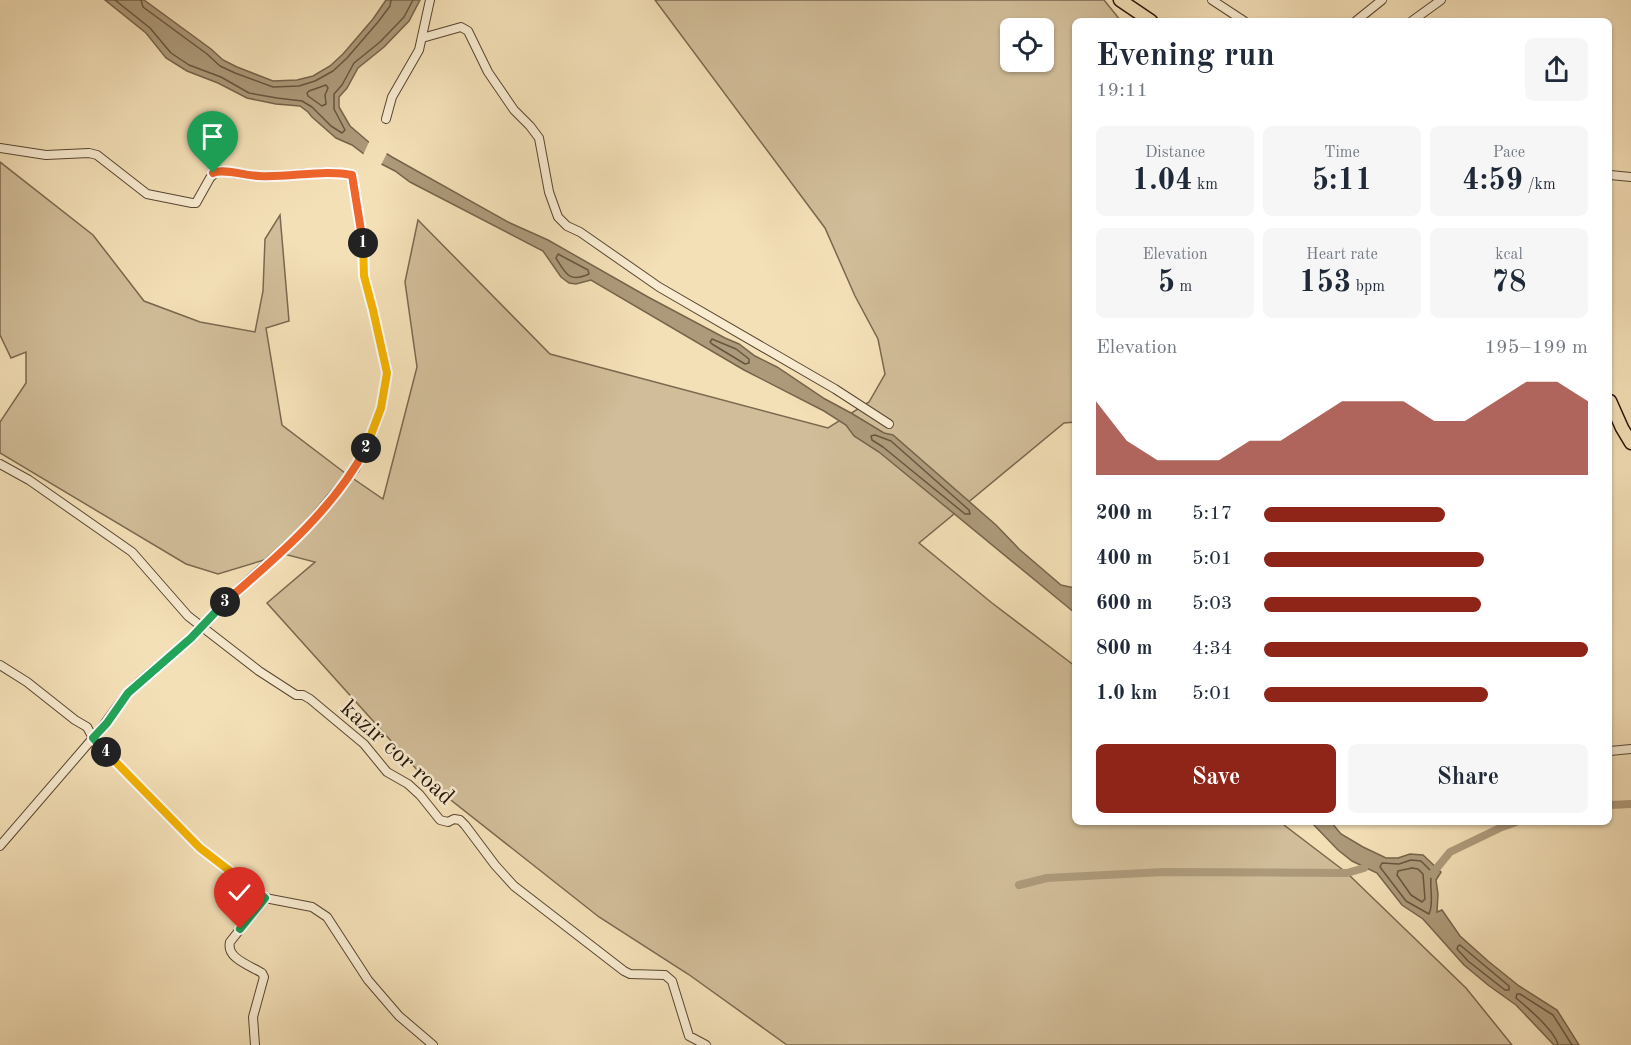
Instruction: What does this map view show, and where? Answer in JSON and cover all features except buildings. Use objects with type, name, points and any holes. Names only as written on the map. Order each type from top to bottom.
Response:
[{"type":"main road","points":[[1120,0],[1147,18]]},
{"type":"main road","points":[[1612,406],[1631,443]]},
{"type":"street","points":[[386,119],[392,97],[419,50],[430,0]]},
{"type":"street","points":[[1212,0],[1239,18]]},
{"type":"street","points":[[1360,18],[1382,0]]},
{"type":"street","points":[[1416,18],[1442,0]]},
{"type":"street","points":[[422,38],[461,27],[468,31],[488,72],[514,110],[539,138],[549,192],[558,217],[567,226],[580,232],[659,287],[835,389],[889,424]]},
{"type":"street","points":[[0,148],[46,155],[89,153],[97,155],[147,194],[192,203],[196,202],[210,177],[218,170],[263,177],[315,174],[352,175],[363,248],[364,276],[387,373],[381,408],[370,439],[355,469],[304,530],[218,608],[207,623],[201,626],[191,638],[128,693],[107,723],[0,846]]},
{"type":"street","points":[[1612,175],[1631,177]]},
{"type":"street","points":[[0,464],[29,480],[132,552],[188,616],[201,626]]},
{"type":"street","name":"kazir cor road","points":[[201,626],[268,677],[296,695],[303,695],[310,699],[364,744],[387,772],[408,784],[420,795],[440,820],[448,822],[454,819],[460,820],[514,886],[624,971],[630,974],[669,977],[690,1036],[706,1045]]},
{"type":"street","points":[[0,664],[87,727],[93,738],[200,848],[265,898],[312,907],[327,917],[368,980],[399,1016],[432,1045]]},
{"type":"street","points":[[1612,751],[1631,749]]},
{"type":"street","points":[[255,1045],[253,1017],[264,977],[262,973],[231,955],[229,948],[230,942],[265,898]]},
{"type":"shaded area","points":[[655,0],[1104,0],[1119,18],[1072,18],[1072,422],[1064,423],[919,543],[992,603],[1072,664],[1072,825],[1284,825],[1347,873],[1466,988],[1512,1045],[787,1045],[688,974],[599,917],[428,782],[267,603],[315,562],[284,554],[218,574],[186,564],[0,453],[0,422],[26,383],[26,352],[11,358],[0,335],[0,162],[93,235],[144,301],[200,322],[255,332],[263,291],[265,239],[280,215],[289,321],[266,328],[282,425],[383,499],[417,367],[405,282],[418,220],[550,354],[828,428],[869,402],[885,374],[878,339],[855,296],[825,228]]},
{"type":"water","points":[[105,0],[144,0],[223,60],[273,81],[297,80],[313,76],[330,66],[373,19],[386,0],[420,0],[409,21],[384,47],[358,68],[339,97],[339,107],[350,126],[371,144],[392,157],[510,223],[548,240],[648,297],[739,344],[825,399],[884,433],[893,435],[1061,585],[1072,587],[1072,611],[879,452],[854,436],[846,425],[824,411],[744,370],[591,280],[576,284],[569,283],[561,277],[543,251],[410,182],[352,145],[336,138],[300,106],[247,98],[187,71],[166,58],[146,33]]},
{"type":"water","points":[[1314,825],[1334,825],[1341,834],[1386,858],[1398,858],[1410,854],[1423,855],[1441,872],[1436,880],[1437,912],[1442,910],[1460,936],[1488,961],[1519,986],[1557,1010],[1579,1045],[1554,1045],[1516,1005],[1464,965],[1423,919],[1402,905],[1377,873],[1352,861]]},
{"type":"pier","points":[[370,140],[388,151],[380,167],[362,157]]},
{"type":"waterway","points":[[1612,805],[1631,804]]},
{"type":"waterway","points":[[1432,874],[1450,852],[1508,825]]},
{"type":"waterway","points":[[1019,885],[1047,878],[1164,872],[1347,873],[1364,868]]},
{"type":"route","points":[[213,173],[218,170],[263,177],[315,174],[351,174],[353,176],[363,248],[364,276],[387,373],[381,408],[370,439],[355,469],[304,530],[218,608],[207,623],[201,626],[191,638],[128,693],[107,723],[93,738],[200,848],[265,898],[240,929]]}]
